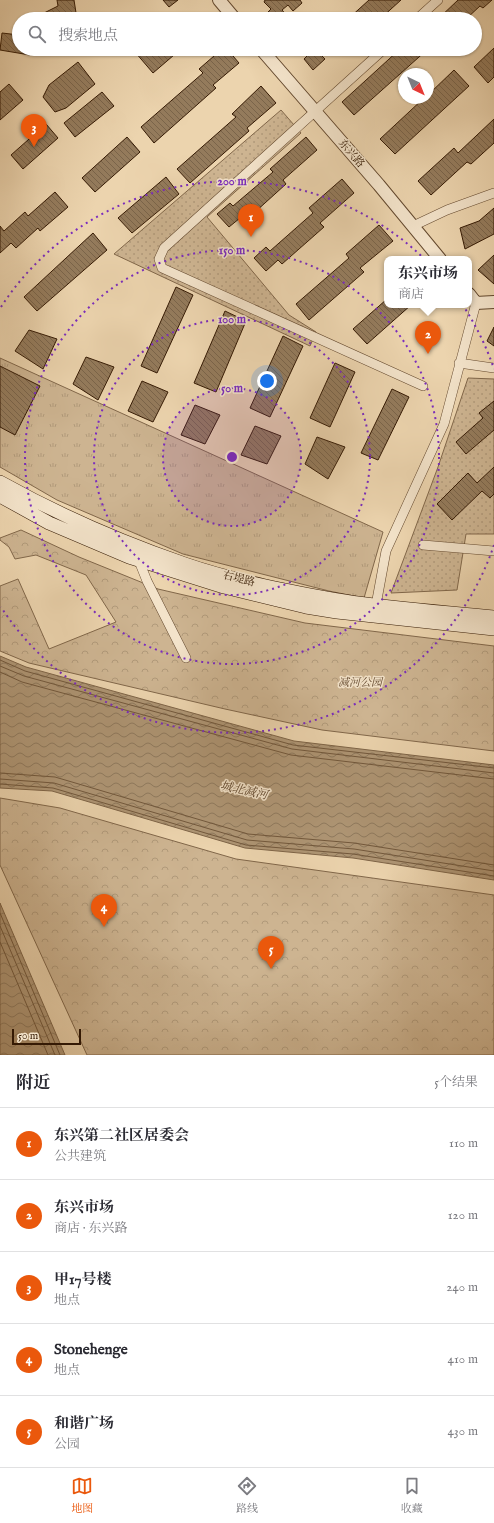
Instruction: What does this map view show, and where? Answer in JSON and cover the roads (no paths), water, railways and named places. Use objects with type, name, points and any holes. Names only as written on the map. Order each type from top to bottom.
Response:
[{"type":"main road","name":"右堤路","points":[[0,482],[60,514],[99,531],[186,564],[309,595],[376,605],[494,618]]},
{"type":"main road","name":"右堤路","points":[[0,496],[49,523],[139,561],[224,586],[306,607],[337,612],[494,629]]},
{"type":"street","points":[[218,0],[229,12]]},
{"type":"street","points":[[425,12],[438,0]]},
{"type":"street","name":"东兴路","points":[[267,56],[315,110],[438,256]]},
{"type":"street","points":[[376,56],[164,248],[159,259],[162,268],[423,386]]},
{"type":"street","points":[[413,226],[447,210],[494,193]]},
{"type":"street","points":[[473,298],[494,302]]},
{"type":"street","points":[[376,605],[386,551],[444,424],[471,308]]},
{"type":"street","points":[[459,363],[494,368]]},
{"type":"street","points":[[423,545],[494,551]]},
{"type":"street","points":[[139,561],[186,658]]},
{"type":"water","name":"城北减河","points":[[0,656],[26,667],[294,741],[494,765],[494,880],[353,858],[245,848],[52,791],[0,788]]},
{"type":"water","points":[[0,903],[65,1055],[0,1055]]},
{"type":"place","name":"甲17号楼","points":[[34,147]]},
{"type":"place","name":"东兴第二社区居委会","points":[[251,237]]},
{"type":"place","name":"东兴市场","points":[[428,354]]},
{"type":"place","name":"Stonehenge","points":[[104,927]]},
{"type":"place","name":"和谐广场","points":[[271,969]]},
{"type":"park label","name":"减河公园","points":[[360,682]]}]
